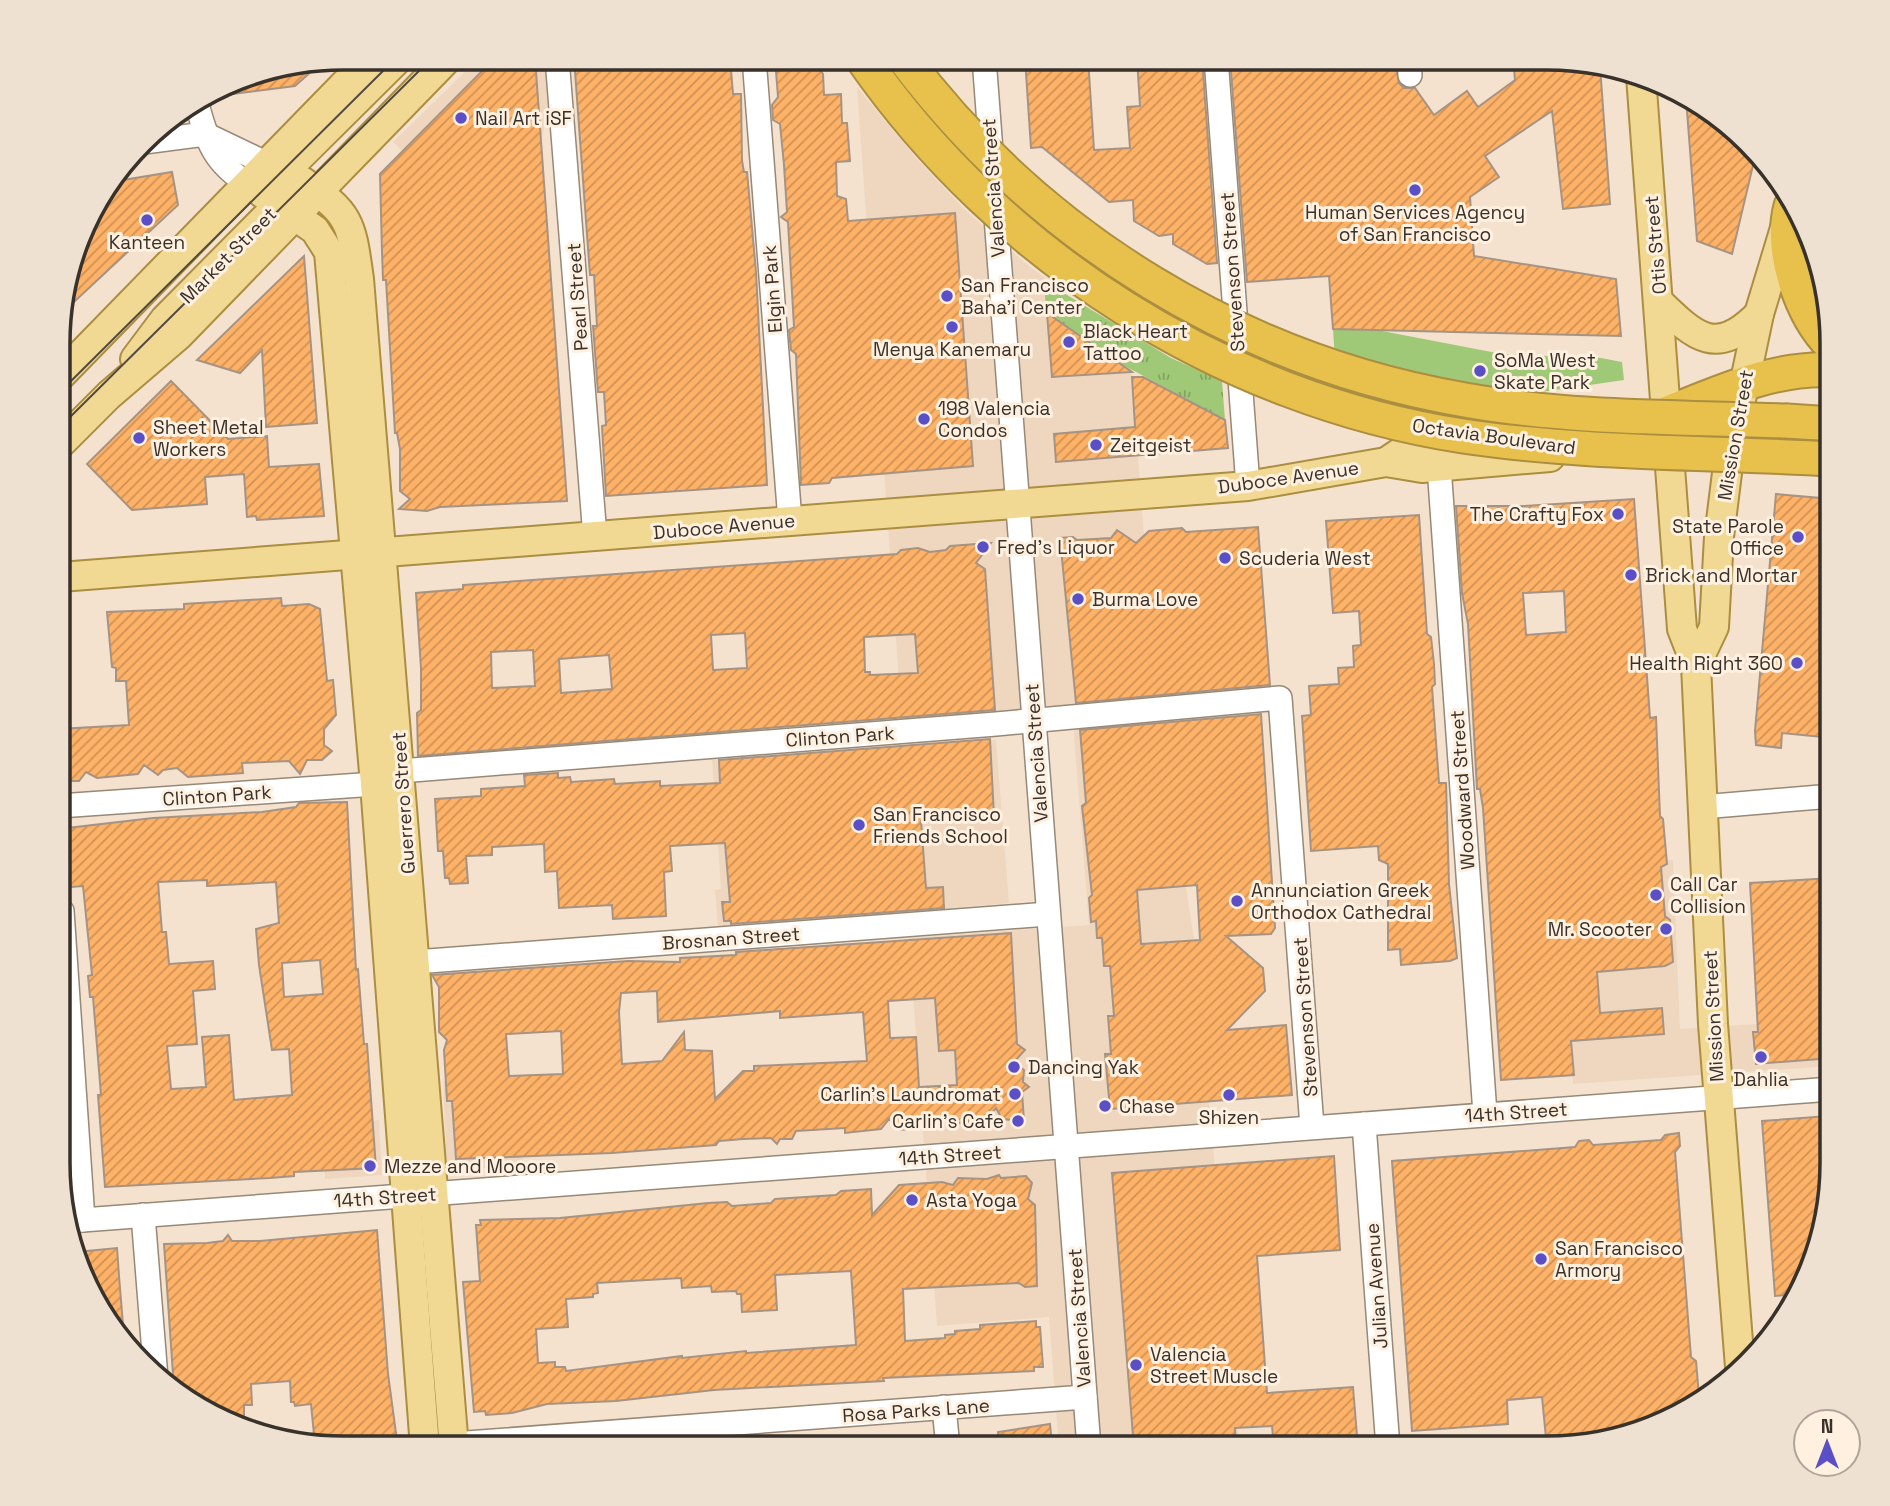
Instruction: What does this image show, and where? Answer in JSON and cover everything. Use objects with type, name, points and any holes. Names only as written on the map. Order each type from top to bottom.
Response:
[{"type":"highway","name":"Octavia Boulevard","points":[[870,70],[891,99],[949,165],[1049,255],[1140,318],[1272,383],[1368,415],[1462,436],[1587,448],[1820,459]]},
{"type":"highway","name":"Octavia Boulevard","points":[[914,70],[974,141],[1025,190],[1081,236],[1189,304],[1285,350],[1378,381],[1467,401],[1565,411],[1820,422]]},
{"type":"highway","points":[[1789,217],[1793,266],[1803,302],[1819,331]]},
{"type":"highway","points":[[1668,413],[1743,383],[1775,375],[1820,371]]},
{"type":"main road","name":"Market Street","points":[[70,366],[219,215],[272,199],[293,177],[362,70]]},
{"type":"main road","name":"Market Street","points":[[70,434],[109,396],[165,319],[388,70]]},
{"type":"main road","name":"Market Street","points":[[293,177],[369,137],[436,70]]},
{"type":"main road","name":"Otis Street","points":[[1642,87],[1668,413]]},
{"type":"main road","name":"Guerrero Street","points":[[293,177],[344,215],[355,246],[383,553],[453,1436]]},
{"type":"main road","name":"Guerrero Street","points":[[272,199],[315,230],[329,252],[375,784],[424,1436]]},
{"type":"main road","name":"Mission Street","points":[[1696,665],[1714,627],[1719,537],[1743,383],[1759,313],[1788,216]]},
{"type":"main road","points":[[1660,303],[1693,334],[1709,340],[1730,336],[1759,313]]},
{"type":"main road","name":"Duboce Avenue","points":[[1386,462],[1414,443],[1578,419],[1668,413],[1820,421]]},
{"type":"main road","name":"Mission Street","points":[[1668,413],[1682,629],[1696,665],[1718,1097],[1739,1357]]},
{"type":"main road","name":"Duboce Avenue","points":[[70,576],[1248,486],[1386,462],[1422,468],[1591,454],[1820,460]]},
{"type":"street","name":"Pearl Street","points":[[558,70],[595,537]]},
{"type":"street","name":"Elgin Park","points":[[755,70],[790,521]]},
{"type":"street","name":"Valencia Street","points":[[985,70],[1088,1436]]},
{"type":"street","name":"Stevenson Street","points":[[1217,70],[1248,486]]},
{"type":"street","points":[[199,112],[205,134],[224,169],[272,199]]},
{"type":"street","points":[[161,140],[205,134],[293,177]]},
{"type":"street","name":"Woodward Street","points":[[1439,466],[1485,1114]]},
{"type":"street","name":"Stevenson Street","points":[[1280,698],[1312,1127]]},
{"type":"street","name":"Clinton Park","points":[[400,771],[1280,698]]},
{"type":"street","name":"Clinton Park","points":[[70,805],[375,784]]},
{"type":"street","points":[[1702,807],[1820,797]]},
{"type":"street","name":"Brosnan Street","points":[[415,962],[1048,914]]},
{"type":"street","points":[[70,1088],[76,1220]]},
{"type":"street","name":"14th Street","points":[[76,1220],[1820,1090]]},
{"type":"street","name":"Julian Avenue","points":[[1364,1124],[1387,1436]]},
{"type":"street","points":[[144,1215],[155,1360]]},
{"type":"street","name":"Rosa Parks Lane","points":[[651,1436],[944,1407],[1085,1397]]},
{"type":"street","points":[[944,1407],[947,1436]]},
{"type":"shaded area","points":[[467,70],[559,70],[542,137],[450,196],[393,142]]},
{"type":"shaded area","points":[[857,87],[917,159],[965,210],[1023,261],[1077,303],[1129,336],[1156,698],[1195,945],[1239,1436],[1058,1436],[1049,1317],[937,1326],[909,938],[1089,925],[1072,711],[902,724]]},
{"type":"shaded area","name":"San Francisco Friends School","points":[[996,740],[1009,903],[718,928],[715,890],[721,889],[712,760]]},
{"type":"shaded area","points":[[1673,860],[1680,1029],[1820,1020],[1820,1067],[1573,1084],[1565,867]]},
{"type":"shaded area","points":[[516,1075],[523,1166],[447,1170],[443,1081]]},
{"type":"shaded area","points":[[379,1120],[382,1175],[325,1179],[323,1126]]},
{"type":"green space","points":[[1044,281],[1171,358],[1222,381],[1225,420],[1125,366],[1052,316],[1046,311]]},
{"type":"green space","name":"SoMa West Skate Park","points":[[1333,329],[1382,331],[1502,354],[1601,358],[1622,362],[1624,380],[1339,421]]},
{"type":"building","points":[[483,70],[536,70],[567,501],[440,507],[427,511],[399,509],[410,499],[400,491],[400,449],[395,433],[386,280],[383,280],[380,174]]},
{"type":"building","points":[[575,70],[731,70],[733,94],[741,94],[742,161],[744,172],[747,172],[756,272],[767,485],[606,496],[602,426],[606,425],[604,392],[598,392],[593,326],[597,326],[594,275],[590,275]]},
{"type":"building","points":[[776,70],[820,70],[823,74],[824,95],[841,94],[842,123],[847,123],[850,161],[836,162],[837,196],[846,199],[848,221],[955,213],[973,466],[832,478],[829,483],[801,485],[796,354],[791,350],[789,330],[794,327],[788,222],[781,217],[787,212],[784,165],[780,124],[773,120],[772,105],[778,97]]},
{"type":"building","points":[[1026,70],[1089,70],[1094,150],[1130,148],[1127,107],[1140,106],[1138,70],[1203,70],[1217,263],[1207,264],[1173,244],[1173,234],[1159,236],[1134,221],[1133,200],[1109,202],[1042,147],[1031,148]]},
{"type":"building","points":[[1231,70],[1397,70],[1399,83],[1404,88],[1415,88],[1434,115],[1467,91],[1478,107],[1515,80],[1514,70],[1601,75],[1610,204],[1563,209],[1552,111],[1485,156],[1499,177],[1470,197],[1474,256],[1616,279],[1621,336],[1333,329],[1329,276],[1247,282]]},
{"type":"building","points":[[311,72],[295,86],[231,94],[272,79]]},
{"type":"building","points":[[1687,109],[1713,126],[1753,164],[1732,254],[1697,241]]},
{"type":"building","points":[[172,172],[178,205],[73,303],[84,255],[98,222],[124,180]]},
{"type":"building","points":[[304,256],[317,423],[266,427],[262,350],[240,373],[197,360]]},
{"type":"building","name":"Black Heart Tattoo","points":[[1047,313],[1132,372],[1052,377]]},
{"type":"building","points":[[1132,377],[1143,377],[1225,420],[1228,448],[1056,462],[1054,434],[1135,427]]},
{"type":"building","points":[[171,381],[228,439],[267,436],[269,467],[319,464],[324,516],[257,520],[256,516],[247,517],[244,474],[205,477],[207,504],[132,510],[87,464]]},
{"type":"building","name":"Health Right 360","points":[[1776,494],[1820,498],[1820,737],[1782,733],[1781,748],[1756,745],[1755,731]]},
{"type":"building","points":[[1634,499],[1650,718],[1656,717],[1660,816],[1663,819],[1667,864],[1661,867],[1665,916],[1670,920],[1673,962],[1665,966],[1597,972],[1600,1013],[1662,1008],[1664,1034],[1571,1041],[1574,1075],[1501,1080],[1483,808],[1480,789],[1477,789],[1468,624],[1462,593],[1456,506],[1524,506]],"holes":[[[1564,591],[1566,632],[1526,635],[1523,593]]]},
{"type":"building","points":[[1419,515],[1427,634],[1431,637],[1434,664],[1435,684],[1432,687],[1439,783],[1446,783],[1449,884],[1457,958],[1450,961],[1401,965],[1400,949],[1388,950],[1388,864],[1379,860],[1378,846],[1311,851],[1302,716],[1311,715],[1309,686],[1339,684],[1338,668],[1354,667],[1353,646],[1361,645],[1359,611],[1333,613],[1326,521]]},
{"type":"building","points":[[1258,527],[1270,685],[1076,703],[1060,538],[1111,538],[1117,530],[1136,543],[1149,531],[1182,528],[1186,532]]},
{"type":"building","points":[[991,543],[976,563],[985,569],[995,710],[418,756],[417,713],[421,710],[421,668],[416,593],[463,589],[463,585],[897,554],[901,550],[918,548],[930,552],[946,550],[950,546]],"holes":[[[745,633],[747,668],[713,670],[711,635]],[[915,634],[918,673],[870,675],[870,672],[865,672],[864,637]],[[533,650],[535,686],[492,688],[491,652]],[[609,655],[612,689],[561,693],[559,659]]]},
{"type":"building","points":[[281,598],[282,606],[309,604],[320,609],[327,681],[333,680],[336,715],[324,729],[324,745],[332,751],[322,760],[307,760],[300,774],[289,761],[242,763],[243,773],[188,777],[177,768],[163,770],[158,775],[144,765],[138,774],[97,778],[86,772],[79,781],[70,781],[70,728],[129,725],[126,681],[116,681],[116,668],[112,667],[107,612],[184,609],[184,604]]},
{"type":"building","points":[[1261,714],[1275,928],[1271,934],[1226,936],[1263,968],[1265,991],[1227,1030],[1286,1025],[1292,1095],[1110,1109],[1105,1054],[1111,1054],[1108,1016],[1114,1016],[1110,966],[1104,966],[1102,938],[1097,938],[1096,921],[1091,922],[1089,898],[1092,895],[1082,806],[1086,803],[1080,730]],"holes":[[[1197,885],[1200,940],[1141,944],[1137,890]]]},
{"type":"building","name":"San Francisco Friends School","points":[[990,739],[994,816],[921,821],[926,888],[943,887],[944,908],[731,924],[731,921],[724,921],[722,902],[730,902],[725,843],[670,846],[672,871],[664,872],[666,916],[613,919],[612,905],[559,908],[557,871],[545,872],[544,844],[492,847],[492,855],[466,856],[468,883],[450,884],[449,878],[445,878],[443,851],[438,851],[435,799],[481,796],[481,789],[525,786],[524,775],[558,773],[558,778],[570,777],[571,782],[614,779],[615,784],[660,781],[660,786],[720,783],[719,760]]},
{"type":"building","points":[[347,802],[356,970],[358,969],[364,1044],[367,1044],[376,1168],[294,1172],[294,1176],[270,1178],[105,1187],[98,1095],[101,1095],[93,997],[90,997],[88,976],[92,975],[83,886],[70,887],[70,828],[296,807],[299,803]],"holes":[[[207,880],[207,886],[276,882],[279,923],[256,929],[272,1050],[289,1049],[292,1095],[234,1100],[229,1035],[202,1037],[206,1087],[171,1089],[167,1046],[197,1044],[193,991],[215,989],[213,961],[169,964],[166,932],[162,932],[158,882]],[[320,960],[323,994],[284,997],[282,963]]]},
{"type":"building","points":[[1820,879],[1820,1059],[1756,1064],[1753,1032],[1758,1032],[1750,883]]},
{"type":"building","points":[[1011,933],[1017,1044],[1025,1050],[1013,1063],[1024,1070],[1023,1082],[1029,1087],[1022,1092],[1024,1121],[1002,1119],[996,1108],[981,1126],[976,1121],[961,1122],[956,1127],[944,1116],[938,1127],[899,1130],[889,1119],[881,1129],[845,1133],[845,1128],[796,1131],[792,1139],[780,1139],[777,1144],[771,1138],[743,1139],[719,1141],[716,1145],[612,1153],[456,1159],[452,1101],[447,1101],[444,1050],[447,1040],[439,1032],[439,987],[432,975],[628,961],[680,962],[680,958],[736,955],[736,952]],"holes":[[[657,991],[658,1022],[780,1011],[780,1018],[863,1012],[867,1061],[754,1066],[754,1071],[743,1071],[715,1099],[712,1051],[685,1050],[684,1032],[662,1061],[622,1064],[619,1012],[621,993]],[[935,998],[939,1051],[955,1050],[957,1085],[919,1087],[916,1037],[890,1038],[888,1001]],[[561,1031],[563,1074],[509,1076],[506,1034]]]},
{"type":"building","points":[[1820,1117],[1820,1163],[1815,1216],[1806,1251],[1785,1295],[1775,1296],[1762,1121]]},
{"type":"building","name":"San Francisco Armory","points":[[1679,1133],[1680,1146],[1675,1152],[1691,1357],[1696,1361],[1699,1390],[1668,1408],[1635,1422],[1582,1434],[1546,1436],[1542,1397],[1507,1400],[1508,1424],[1412,1431],[1392,1161],[1575,1147],[1579,1141],[1589,1140],[1593,1145],[1661,1140],[1665,1135]]},
{"type":"building","points":[[1334,1156],[1340,1250],[1257,1256],[1267,1393],[1353,1387],[1357,1436],[1273,1436],[1272,1426],[1235,1428],[1235,1436],[1133,1436],[1112,1173]]},
{"type":"building","points":[[999,1175],[1001,1178],[1026,1176],[1032,1183],[1028,1199],[1035,1205],[1037,1286],[1025,1287],[1019,1283],[903,1289],[905,1341],[945,1338],[945,1335],[955,1334],[955,1331],[980,1329],[980,1325],[1036,1321],[1036,1327],[1040,1327],[1043,1367],[1034,1367],[1034,1371],[883,1378],[884,1381],[714,1390],[616,1401],[547,1404],[512,1413],[486,1415],[485,1411],[474,1412],[463,1282],[480,1281],[476,1225],[481,1225],[480,1220],[560,1218],[708,1203],[727,1202],[732,1206],[771,1203],[775,1199],[836,1195],[841,1191],[871,1189],[872,1215],[899,1185],[942,1182],[953,1185],[958,1178],[987,1179]],"holes":[[[851,1271],[856,1345],[682,1356],[566,1371],[565,1367],[555,1367],[555,1362],[538,1363],[536,1329],[568,1327],[566,1299],[593,1297],[593,1294],[598,1293],[597,1283],[681,1278],[682,1288],[711,1286],[712,1292],[736,1291],[741,1294],[742,1312],[777,1310],[775,1275]]]},
{"type":"building","points":[[377,1230],[388,1374],[396,1436],[314,1434],[311,1404],[295,1406],[294,1402],[291,1402],[290,1381],[251,1384],[252,1405],[244,1405],[244,1417],[222,1408],[173,1377],[164,1244],[223,1241],[228,1235],[232,1241],[260,1241]]},
{"type":"building","points":[[117,1248],[123,1325],[98,1284],[84,1251]]},
{"type":"building","points":[[1050,1424],[1051,1436],[998,1436],[998,1432]]},
{"type":"tram line","points":[[70,382],[384,70]]},
{"type":"tram line","points":[[70,417],[420,70]]},
{"type":"place","name":"Nail Art iSF","points":[[461,118]]},
{"type":"place","name":"Human Services Agency of San Francisco","points":[[1415,190]]},
{"type":"place","name":"Kanteen","points":[[147,220]]},
{"type":"place","name":"San Francisco Baha'i Center","points":[[947,296]]},
{"type":"place","name":"Menya Kanemaru","points":[[952,327]]},
{"type":"place","name":"Black Heart Tattoo","points":[[1069,342]]},
{"type":"place","name":"SoMa West Skate Park","points":[[1480,371]]},
{"type":"place","name":"198 Valencia Condos","points":[[924,419]]},
{"type":"place","name":"Sheet Metal Workers","points":[[139,438]]},
{"type":"place","name":"Zeitgeist","points":[[1096,445]]},
{"type":"place","name":"The Crafty Fox","points":[[1618,514]]},
{"type":"place","name":"State Parole Office","points":[[1798,537]]},
{"type":"place","name":"Fred's Liquor","points":[[983,547]]},
{"type":"place","name":"Scuderia West","points":[[1225,558]]},
{"type":"place","name":"Brick and Mortar","points":[[1631,575]]},
{"type":"place","name":"Burma Love","points":[[1078,599]]},
{"type":"place","name":"Health Right 360","points":[[1797,663]]},
{"type":"place","name":"San Francisco Friends School","points":[[859,825]]},
{"type":"place","name":"Call Car Collision","points":[[1656,895]]},
{"type":"place","name":"Annunciation Greek Orthodox Cathedral","points":[[1237,901]]},
{"type":"place","name":"Mr. Scooter","points":[[1666,929]]},
{"type":"place","name":"Dahlia","points":[[1761,1057]]},
{"type":"place","name":"Dancing Yak","points":[[1014,1067]]},
{"type":"place","name":"Carlin's Laundromat","points":[[1015,1094]]},
{"type":"place","name":"Shizen","points":[[1229,1095]]},
{"type":"place","name":"Chase","points":[[1105,1106]]},
{"type":"place","name":"Carlin's Cafe","points":[[1018,1121]]},
{"type":"place","name":"Mezze and Mooore","points":[[370,1166]]},
{"type":"place","name":"Asta Yoga","points":[[912,1200]]},
{"type":"place","name":"San Francisco Armory","points":[[1541,1259]]},
{"type":"place","name":"Valencia Street Muscle","points":[[1136,1365]]}]
